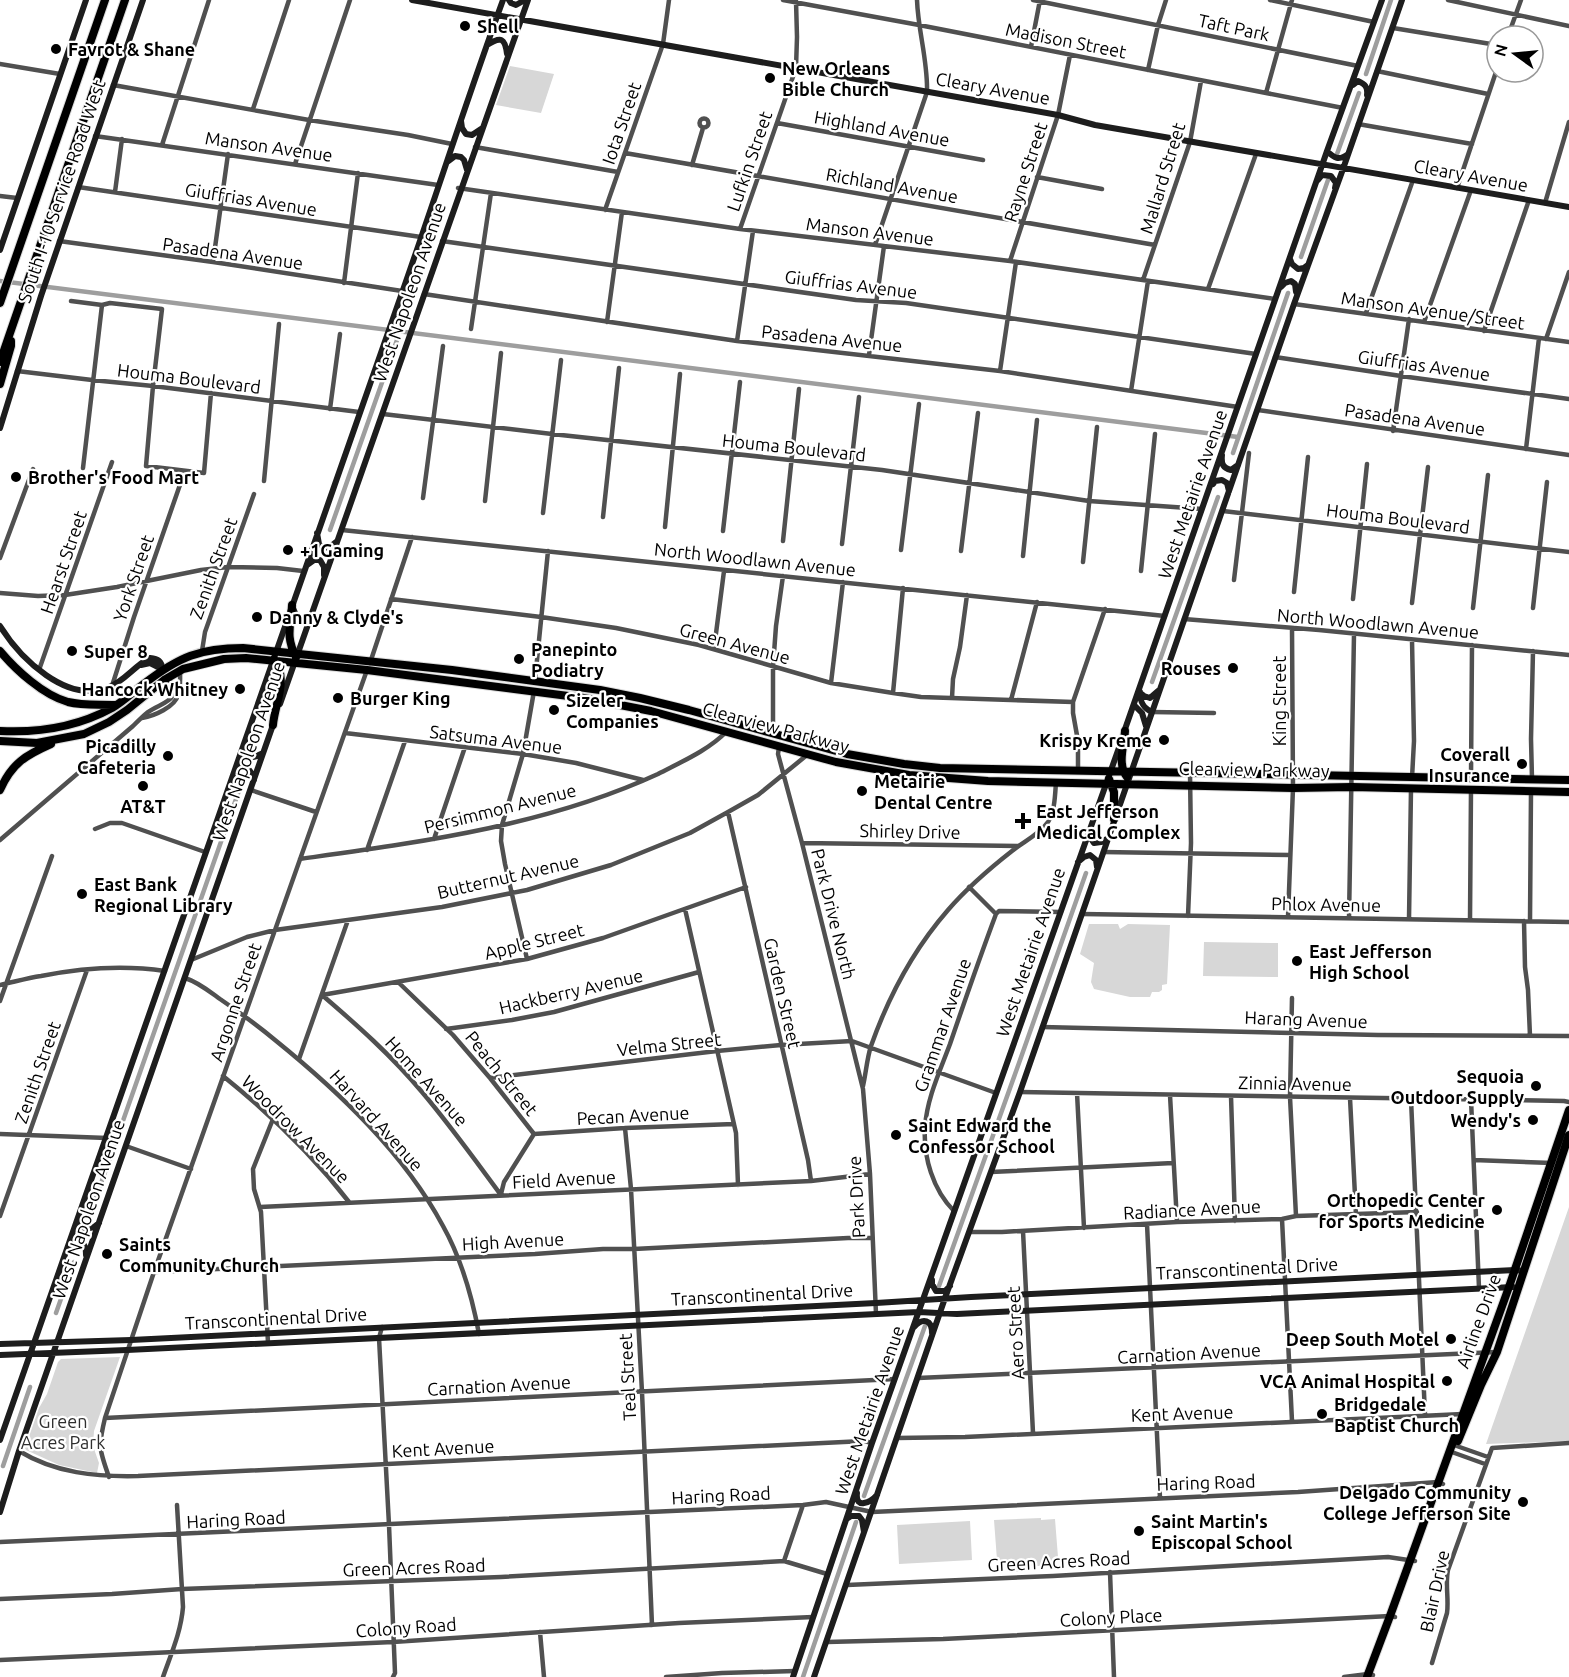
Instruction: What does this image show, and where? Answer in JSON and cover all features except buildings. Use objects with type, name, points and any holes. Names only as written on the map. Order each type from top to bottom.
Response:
[{"type":"highway","points":[[0,303],[105,0]]},
{"type":"highway","points":[[0,362],[125,0]]},
{"type":"highway","points":[[0,384],[11,346],[11,331]]},
{"type":"highway","points":[[292,605],[288,633],[296,656]]},
{"type":"highway","name":"Clearview Parkway","points":[[4,731],[45,730],[86,720],[116,705],[162,669],[202,651],[228,648],[262,649],[274,657]]},
{"type":"highway","points":[[0,651],[36,685],[59,698],[87,705],[116,705]]},
{"type":"highway","points":[[170,676],[173,669],[188,656]]},
{"type":"highway","name":"Clearview Parkway","points":[[296,656],[306,664],[513,688],[624,705],[731,732],[807,755],[869,769],[909,775],[1036,782],[1190,773],[1569,780]]},
{"type":"highway","name":"Clearview Parkway","points":[[4,741],[37,742],[84,734],[109,722],[180,670],[206,662],[296,656],[370,661],[556,683],[640,698],[813,746],[872,759],[966,770],[1098,772],[1109,779]]},
{"type":"highway","points":[[273,725],[282,685],[274,657]]},
{"type":"highway","points":[[146,695],[158,681],[162,669]]},
{"type":"highway","points":[[513,688],[516,685],[532,685],[535,681]]},
{"type":"highway","points":[[534,691],[536,686],[551,687],[556,683]]},
{"type":"highway","points":[[1125,731],[1122,760],[1128,777]]},
{"type":"highway","points":[[731,732],[771,739],[773,734]]},
{"type":"highway","points":[[0,790],[19,761],[59,740]]},
{"type":"highway","points":[[778,747],[781,743],[798,747],[813,746]]},
{"type":"highway","points":[[1036,782],[1040,776],[1057,776],[1061,771]]},
{"type":"highway","points":[[1237,774],[1237,786]]},
{"type":"highway","name":"Clearview Parkway","points":[[1128,777],[1140,784],[1569,792]]},
{"type":"highway","points":[[1109,779],[1114,792],[1114,819]]},
{"type":"highway","points":[[1476,789],[1490,786],[1528,786],[1532,779]]},
{"type":"highway","name":"Airline Drive","points":[[1465,1414],[1497,1352],[1524,1271],[1569,1110]]},
{"type":"highway","name":"Airline Drive","points":[[1370,1676],[1393,1617],[1515,1270],[1555,1163],[1569,1135]]},
{"type":"main road","points":[[0,250],[86,0]]},
{"type":"main road","name":"South I-10 Service Road West","points":[[0,428],[59,241],[143,0]]},
{"type":"main road","name":"Cleary Avenue","points":[[412,0],[1058,115],[1095,126],[1569,207]]},
{"type":"main road","name":"West Napoleon Avenue","points":[[0,1440],[503,0]]},
{"type":"main road","points":[[509,0],[516,5],[526,0]]},
{"type":"main road","name":"West Napoleon Avenue","points":[[0,1512],[19,1451],[526,0]]},
{"type":"main road","name":"West Metairie Avenue","points":[[794,1674],[872,1443],[1109,779],[1275,299],[1382,0]]},
{"type":"main road","name":"West Metairie Avenue","points":[[814,1677],[1402,0]]},
{"type":"main road","points":[[487,45],[501,39],[505,44],[507,55]]},
{"type":"main road","points":[[1350,88],[1358,81],[1364,83],[1367,98]]},
{"type":"main road","points":[[461,120],[466,134],[472,135],[482,128]]},
{"type":"main road","points":[[1327,151],[1337,159],[1344,158],[1348,154]]},
{"type":"main road","points":[[445,165],[450,158],[459,156],[464,160],[467,171]]},
{"type":"main road","points":[[1317,180],[1322,175],[1331,176],[1335,183],[1335,191]]},
{"type":"main road","points":[[1290,258],[1292,264],[1298,269],[1308,265]]},
{"type":"main road","points":[[1279,289],[1291,281],[1295,284],[1297,289],[1295,301]]},
{"type":"main road","points":[[1224,446],[1222,457],[1226,469],[1231,470],[1241,459]]},
{"type":"main road","points":[[1208,493],[1215,481],[1222,480],[1227,483],[1229,489],[1228,498]]},
{"type":"main road","points":[[317,533],[319,544],[324,548],[339,540]]},
{"type":"main road","points":[[304,568],[314,560],[320,560],[324,567],[325,579]]},
{"type":"main road","points":[[292,605],[300,620],[306,621],[311,617]]},
{"type":"main road","points":[[0,626],[15,647],[39,670],[53,680],[72,688],[89,691],[112,686],[122,681],[141,665],[150,663],[162,669]]},
{"type":"main road","points":[[1140,689],[1144,696],[1150,698],[1160,690]]},
{"type":"main road","points":[[1140,689],[1142,704],[1152,712]]},
{"type":"main road","points":[[1134,705],[1144,716],[1145,732]]},
{"type":"main road","points":[[1130,717],[1136,713],[1144,716]]},
{"type":"main road","points":[[244,742],[244,751],[249,757],[257,757],[264,753]]},
{"type":"main road","points":[[233,773],[238,768],[248,767],[254,781]]},
{"type":"main road","points":[[1089,832],[1095,843],[1108,838]]},
{"type":"main road","points":[[1078,863],[1090,855],[1096,860],[1097,867]]},
{"type":"main road","points":[[80,1215],[81,1227],[85,1229],[94,1227],[100,1222]]},
{"type":"main road","points":[[68,1246],[76,1241],[82,1242],[86,1250],[86,1262]]},
{"type":"main road","name":"Transcontinental Drive","points":[[0,1344],[131,1340],[1524,1271]]},
{"type":"main road","points":[[932,1273],[932,1284],[936,1291],[945,1291],[950,1286]]},
{"type":"main road","name":"Transcontinental Drive","points":[[0,1355],[919,1312],[957,1314],[1519,1287]]},
{"type":"main road","points":[[912,1330],[920,1321],[925,1320],[932,1327],[932,1336]]},
{"type":"main road","points":[[451,1324],[451,1335]]},
{"type":"main road","points":[[0,1485],[11,1476]]},
{"type":"main road","points":[[857,1489],[856,1497],[864,1504],[870,1502],[879,1493]]},
{"type":"main road","points":[[846,1521],[850,1516],[859,1516],[864,1528],[863,1538]]},
{"type":"street","points":[[162,145],[210,0]]},
{"type":"street","points":[[253,109],[290,0]]},
{"type":"street","points":[[295,164],[350,0]]},
{"type":"street","name":"Iota Street","points":[[605,210],[663,44],[669,0]]},
{"type":"street","name":"Madison Street","points":[[783,0],[1343,108]]},
{"type":"street","points":[[874,245],[927,92],[928,78],[917,0]]},
{"type":"street","name":"Taft Park","points":[[1033,0],[1358,66]]},
{"type":"street","points":[[1148,70],[1166,0]]},
{"type":"street","points":[[1270,0],[1292,2],[1374,22]]},
{"type":"street","points":[[1448,0],[1569,27]]},
{"type":"street","points":[[1513,24],[1521,0]]},
{"type":"street","name":"Lufkin Street","points":[[740,229],[796,68],[796,1]]},
{"type":"street","points":[[1031,47],[1040,1]]},
{"type":"street","points":[[1266,93],[1292,2]]},
{"type":"street","points":[[1393,28],[1485,43]]},
{"type":"street","name":"Rayne Street","points":[[1010,261],[1058,115],[1070,55]]},
{"type":"street","points":[[0,64],[60,74]]},
{"type":"street","points":[[1377,71],[1488,94]]},
{"type":"street","name":"Mallard Street","points":[[1131,391],[1140,337],[1145,281],[1190,142],[1201,81]]},
{"type":"street","points":[[1457,188],[1492,84]]},
{"type":"street","points":[[113,85],[452,144]]},
{"type":"street","points":[[1545,203],[1569,122]]},
{"type":"street","name":"Highland Avenue","points":[[777,123],[983,160]]},
{"type":"street","points":[[1358,124],[1472,144]]},
{"type":"street","points":[[692,165],[703,128]]},
{"type":"street","name":"Manson Avenue","points":[[95,136],[438,185]]},
{"type":"street","points":[[115,192],[122,139]]},
{"type":"street","points":[[475,147],[618,172]]},
{"type":"street","name":"Richland Avenue","points":[[625,153],[1155,245]]},
{"type":"street","points":[[213,262],[228,154]]},
{"type":"street","points":[[1208,290],[1256,154]]},
{"type":"street","points":[[344,283],[358,173]]},
{"type":"street","points":[[1037,177],[1102,189]]},
{"type":"street","points":[[1366,313],[1413,180]]},
{"type":"street","name":"Giuffrias Avenue","points":[[78,187],[421,237]]},
{"type":"street","name":"Manson Avenue","points":[[459,188],[753,231],[1010,261],[1275,299]]},
{"type":"street","points":[[1424,322],[1471,190]]},
{"type":"street","points":[[471,329],[491,193]]},
{"type":"street","points":[[0,196],[17,198]]},
{"type":"street","points":[[1484,331],[1529,200]]},
{"type":"street","points":[[607,322],[622,212]]},
{"type":"street","points":[[737,341],[753,231]]},
{"type":"street","name":"Pasadena Avenue","points":[[59,241],[402,291]]},
{"type":"street","name":"Giuffrias Avenue","points":[[442,241],[856,300],[906,303],[1256,354]]},
{"type":"street","points":[[869,356],[884,246]]},
{"type":"street","points":[[1000,371],[1016,262]]},
{"type":"street","points":[[1546,339],[1569,272]]},
{"type":"street","name":"Pasadena Avenue","points":[[424,294],[737,341],[1000,371],[1238,407]]},
{"type":"street","points":[[71,301],[162,309],[146,466],[204,473],[211,393]]},
{"type":"street","name":"Manson Avenue/Street","points":[[1295,301],[1569,342]]},
{"type":"street","points":[[83,468],[102,305]]},
{"type":"street","points":[[1394,431],[1409,319]]},
{"type":"street","points":[[264,481],[279,324]]},
{"type":"street","points":[[330,409],[340,334]]},
{"type":"street","points":[[1526,449],[1539,338]]},
{"type":"street","points":[[423,498],[443,346]]},
{"type":"street","points":[[485,501],[501,353]]},
{"type":"street","name":"Giuffrias Avenue","points":[[1275,357],[1569,399]]},
{"type":"street","points":[[543,513],[561,360]]},
{"type":"street","points":[[603,517],[619,368]]},
{"type":"street","name":"Houma Boulevard","points":[[17,371],[358,412]]},
{"type":"street","points":[[665,527],[680,374]]},
{"type":"street","points":[[723,531],[740,382]]},
{"type":"street","points":[[783,541],[799,389]]},
{"type":"street","points":[[843,544],[859,397]]},
{"type":"street","points":[[901,550],[919,404]]},
{"type":"street","name":"Pasadena Avenue","points":[[1258,410],[1569,455]]},
{"type":"street","points":[[961,551],[978,413]]},
{"type":"street","name":"Houma Boulevard","points":[[383,414],[911,475],[1089,501],[1202,509]]},
{"type":"street","points":[[1023,556],[1037,420]]},
{"type":"street","points":[[1083,562],[1097,427]]},
{"type":"street","points":[[1141,571],[1155,434]]},
{"type":"street","points":[[1234,580],[1249,453]]},
{"type":"street","points":[[1294,592],[1308,457]]},
{"type":"street","name":"Hearst Street","points":[[39,670],[112,462]]},
{"type":"street","points":[[1353,599],[1367,464]]},
{"type":"street","points":[[1412,603],[1428,467]]},
{"type":"street","points":[[0,558],[33,469]]},
{"type":"street","points":[[1473,608],[1488,476]]},
{"type":"street","name":"York Street","points":[[112,686],[182,479]]},
{"type":"street","points":[[1533,608],[1547,482]]},
{"type":"street","name":"Zenith Street","points":[[202,651],[205,632],[254,494]]},
{"type":"street","name":"Houma Boulevard","points":[[1223,511],[1569,552]]},
{"type":"street","name":"North Woodlawn Avenue","points":[[342,530],[1165,616]]},
{"type":"street","name":"Argonne Street","points":[[109,1477],[100,1448],[105,1418],[412,537]]},
{"type":"street","points":[[535,681],[548,551]]},
{"type":"street","points":[[0,594],[38,596],[65,594],[228,567],[304,568]]},
{"type":"street","points":[[714,650],[724,571]]},
{"type":"street","points":[[773,734],[773,667],[783,576]]},
{"type":"street","points":[[831,683],[843,582]]},
{"type":"street","points":[[893,693],[903,588]]},
{"type":"street","points":[[952,698],[967,595]]},
{"type":"street","name":"Green Avenue","points":[[390,599],[616,628],[714,650],[831,683],[893,693],[921,697],[1073,702]]},
{"type":"street","points":[[1011,700],[1037,602]]},
{"type":"street","points":[[1078,772],[1078,742],[1073,702],[1105,609]]},
{"type":"street","name":"North Woodlawn Avenue","points":[[1184,619],[1569,655]]},
{"type":"street","name":"King Street","points":[[1288,917],[1293,788],[1292,628]]},
{"type":"street","points":[[1349,918],[1354,634]]},
{"type":"street","points":[[1412,640],[1414,741],[1412,778]]},
{"type":"street","points":[[1471,778],[1473,645]]},
{"type":"street","points":[[1532,779],[1533,651]]},
{"type":"street","points":[[142,718],[162,711],[177,698],[180,670]]},
{"type":"street","points":[[0,840],[146,713],[161,706],[172,697],[173,687],[170,676]]},
{"type":"street","points":[[527,959],[501,841],[502,825],[523,754],[534,691]]},
{"type":"street","points":[[1152,712],[1214,713]]},
{"type":"street","name":"Persimmon Avenue","points":[[300,859],[434,839],[568,808],[643,780],[682,762],[731,732]]},
{"type":"street","name":"Satsuma Avenue","points":[[345,733],[523,754],[588,766],[643,780]]},
{"type":"street","points":[[367,850],[405,741]]},
{"type":"street","points":[[434,839],[465,747]]},
{"type":"street","name":"Park Drive North","points":[[778,747],[863,1089]]},
{"type":"street","name":"Butternut Avenue","points":[[191,960],[248,937],[275,930],[442,907],[512,893],[611,865],[690,833],[728,812],[758,795],[807,755]]},
{"type":"street","points":[[1188,916],[1190,773]]},
{"type":"street","points":[[863,1089],[870,1048],[898,985],[916,954],[930,933],[969,887],[1048,822],[1054,802],[1056,782]]},
{"type":"street","points":[[1409,919],[1411,789]]},
{"type":"street","points":[[1470,920],[1476,789]]},
{"type":"street","points":[[251,790],[316,812]]},
{"type":"street","points":[[1530,1036],[1525,968],[1531,791]]},
{"type":"street","name":"Garden Street","points":[[728,812],[811,1181]]},
{"type":"street","points":[[95,829],[110,823],[122,823],[205,852]]},
{"type":"street","name":"Shirley Drive","points":[[802,843],[1018,846]]},
{"type":"street","points":[[1103,852],[1290,855]]},
{"type":"street","points":[[0,1001],[52,856]]},
{"type":"street","name":"Apple Street","points":[[322,995],[527,959],[603,938],[746,887]]},
{"type":"street","points":[[969,887],[996,914],[999,910],[1060,912]]},
{"type":"street","points":[[685,909],[736,1133],[738,1185]]},
{"type":"street","name":"Grammar Avenue","points":[[954,1211],[938,1189],[927,1158],[925,1126],[939,1073],[996,914]]},
{"type":"street","name":"Phlox Avenue","points":[[1082,914],[1569,922]]},
{"type":"street","points":[[299,1059],[348,921]]},
{"type":"street","points":[[0,985],[41,975],[87,970],[148,968],[165,971]]},
{"type":"street","name":"Zenith Street","points":[[0,1216],[87,970]]},
{"type":"street","name":"Hackberry Avenue","points":[[447,1029],[554,1012],[699,972]]},
{"type":"street","name":"Harvard Avenue","points":[[185,978],[200,985],[244,1016],[299,1059],[364,1120],[411,1177],[443,1226],[471,1292],[479,1334]]},
{"type":"street","name":"Peach Street","points":[[398,982],[447,1029],[490,1077],[534,1134],[504,1182],[501,1195]]},
{"type":"street","name":"Home Avenue","points":[[322,995],[353,1021],[421,1091],[458,1136],[501,1195]]},
{"type":"street","points":[[1292,998],[1290,1097],[1296,1216]]},
{"type":"street","name":"Harang Avenue","points":[[1042,1027],[1378,1035],[1569,1036]]},
{"type":"street","points":[[852,1041],[996,1093]]},
{"type":"street","name":"Velma Street","points":[[490,1077],[781,1045],[852,1041]]},
{"type":"street","name":"Woodrow Avenue","points":[[223,1076],[273,1119],[327,1175],[349,1203]]},
{"type":"street","name":"Park Drive","points":[[863,1089],[870,1174],[876,1314]]},
{"type":"street","name":"Zinnia Avenue","points":[[1020,1092],[1569,1102]]},
{"type":"street","points":[[1077,1093],[1084,1228]]},
{"type":"street","points":[[1170,1095],[1177,1222]]},
{"type":"street","points":[[1231,1096],[1235,1221]]},
{"type":"street","points":[[1350,1098],[1356,1215]]},
{"type":"street","points":[[1411,1099],[1425,1415]]},
{"type":"street","points":[[1471,1099],[1479,1288]]},
{"type":"street","points":[[268,1343],[260,1207],[254,1189],[253,1169],[273,1119]]},
{"type":"street","name":"Pecan Avenue","points":[[534,1134],[734,1124]]},
{"type":"street","name":"Teal Street","points":[[625,1128],[631,1189],[652,1625]]},
{"type":"street","points":[[0,1134],[107,1138]]},
{"type":"street","points":[[126,1146],[191,1168]]},
{"type":"street","points":[[1474,1160],[1555,1163],[1569,1167]]},
{"type":"street","points":[[991,1172],[1173,1163]]},
{"type":"street","name":"Field Avenue","points":[[260,1207],[738,1185],[811,1181],[870,1174]]},
{"type":"street","name":"Radiance Avenue","points":[[969,1233],[1417,1212]]},
{"type":"street","points":[[1282,1219],[1292,1422]]},
{"type":"street","points":[[1147,1224],[1160,1498]]},
{"type":"street","name":"Aero Street","points":[[1023,1231],[1033,1433]]},
{"type":"street","name":"High Avenue","points":[[154,1272],[872,1238]]},
{"type":"street","points":[[382,1327],[379,1338],[389,1525],[395,1673],[393,1677]]},
{"type":"street","name":"Carnation Avenue","points":[[918,1378],[1497,1352]]},
{"type":"street","name":"Carnation Avenue","points":[[105,1418],[895,1379]]},
{"type":"street","name":"Kent Avenue","points":[[897,1438],[964,1437],[1465,1414]]},
{"type":"street","name":"Kent Avenue","points":[[19,1451],[26,1456],[62,1469],[109,1477],[864,1441],[872,1443]]},
{"type":"street","points":[[1452,1448],[1488,1457],[1492,1448],[1497,1447],[1569,1443]]},
{"type":"street","points":[[1452,1448],[1485,1464]]},
{"type":"street","name":"Blair Drive","points":[[1432,1663],[1447,1613],[1448,1570],[1488,1457]]},
{"type":"street","name":"Haring Road","points":[[0,1542],[803,1505],[826,1502],[872,1512],[1440,1483]]},
{"type":"street","points":[[163,1677],[182,1620],[177,1505]]},
{"type":"street","points":[[784,1562],[803,1505]]},
{"type":"street","name":"Green Acres Road","points":[[847,1585],[1388,1557],[1413,1560]]},
{"type":"street","name":"Green Acres Road","points":[[0,1599],[784,1562],[827,1574]]},
{"type":"street","points":[[1110,1572],[1114,1677]]},
{"type":"street","name":"Colony Road","points":[[0,1660],[393,1642],[813,1617]]},
{"type":"street","name":"Colony Place","points":[[827,1642],[943,1639],[1393,1617]]},
{"type":"street","points":[[540,1632],[544,1677]]},
{"type":"street","points":[[666,1677],[722,1673],[794,1674]]},
{"type":"street","points":[[1344,1677],[1370,1676]]},
{"type":"green space","points":[[510,66],[554,74],[541,113],[496,105]]},
{"type":"green space","points":[[1089,924],[1118,924],[1120,929],[1128,924],[1170,925],[1167,984],[1162,985],[1162,990],[1152,992],[1150,997],[1130,997],[1094,989],[1091,982],[1094,963],[1080,954]]},
{"type":"green space","points":[[1204,942],[1278,943],[1278,977],[1203,976]]},
{"type":"green space","points":[[1569,1207],[1569,1441],[1486,1444]]},
{"type":"green space","name":"Green Acres Park","points":[[120,1357],[94,1431],[93,1446],[99,1463],[97,1473],[59,1465],[26,1450],[39,1408],[61,1359]]},
{"type":"green space","points":[[1041,1518],[1041,1520],[1055,1519],[1058,1557],[1050,1566],[1030,1566],[1027,1571],[1008,1572],[1006,1565],[997,1560],[994,1520]]},
{"type":"green space","points":[[970,1521],[972,1560],[899,1564],[897,1525]]},
{"type":"waterway","points":[[1366,74],[1391,0]]},
{"type":"waterway","points":[[1337,154],[1359,93]]},
{"type":"waterway","points":[[1301,257],[1328,180]]},
{"type":"waterway","points":[[0,281],[1238,437]]},
{"type":"waterway","points":[[1233,453],[1288,293]]},
{"type":"waterway","points":[[330,530],[397,340],[393,331]]},
{"type":"waterway","points":[[1152,682],[1218,497]]},
{"type":"waterway","points":[[92,1209],[242,782]]},
{"type":"waterway","points":[[939,1286],[1086,873]]},
{"type":"waterway","points":[[56,1313],[74,1262]]},
{"type":"waterway","points":[[864,1496],[925,1326]]},
{"type":"waterway","points":[[3,1466],[30,1387]]},
{"type":"waterway","points":[[803,1677],[856,1522]]},
{"type":"place","name":"Shell","points":[[465,26]]},
{"type":"place","name":"Favrot & Shane","points":[[56,49]]},
{"type":"place","name":"New Orleans Bible Church","points":[[770,78]]},
{"type":"place","name":"Brother's Food Mart","points":[[16,477]]},
{"type":"place","name":"+1Gaming","points":[[288,550]]},
{"type":"place","name":"Danny & Clyde's","points":[[257,617]]},
{"type":"place","name":"Super 8","points":[[72,651]]},
{"type":"place","name":"Panepinto Podiatry","points":[[519,659]]},
{"type":"place","name":"Rouses","points":[[1233,668]]},
{"type":"place","name":"Hancock Whitney","points":[[240,689]]},
{"type":"place","name":"Burger King","points":[[338,698]]},
{"type":"place","name":"Sizeler Companies","points":[[554,710]]},
{"type":"place","name":"Krispy Kreme","points":[[1164,740]]},
{"type":"place","name":"Picadilly Cafeteria","points":[[168,756]]},
{"type":"place","name":"Coverall Insurance","points":[[1522,764]]},
{"type":"place","name":"AT&T","points":[[143,786]]},
{"type":"place","name":"Metairie Dental Centre","points":[[862,791]]},
{"type":"place","name":"East Jefferson Medical Complex","points":[[1023,821]]},
{"type":"place","name":"East Bank Regional Library","points":[[82,894]]},
{"type":"place","name":"East Jefferson High School","points":[[1297,961]]},
{"type":"place","name":"Sequoia Outdoor Supply","points":[[1536,1086]]},
{"type":"place","name":"Wendy's","points":[[1533,1120]]},
{"type":"place","name":"Saint Edward the Confessor School","points":[[896,1135]]},
{"type":"place","name":"Orthopedic Center for Sports Medicine","points":[[1497,1210]]},
{"type":"place","name":"Saints Community Church","points":[[107,1254]]},
{"type":"place","name":"Deep South Motel","points":[[1451,1339]]},
{"type":"place","name":"VCA Animal Hospital","points":[[1447,1381]]},
{"type":"place","name":"Bridgedale Baptist Church","points":[[1322,1414]]},
{"type":"place","name":"Delgado Community College Jefferson Site","points":[[1523,1502]]},
{"type":"place","name":"Saint Martin's Episcopal School","points":[[1139,1531]]}]
